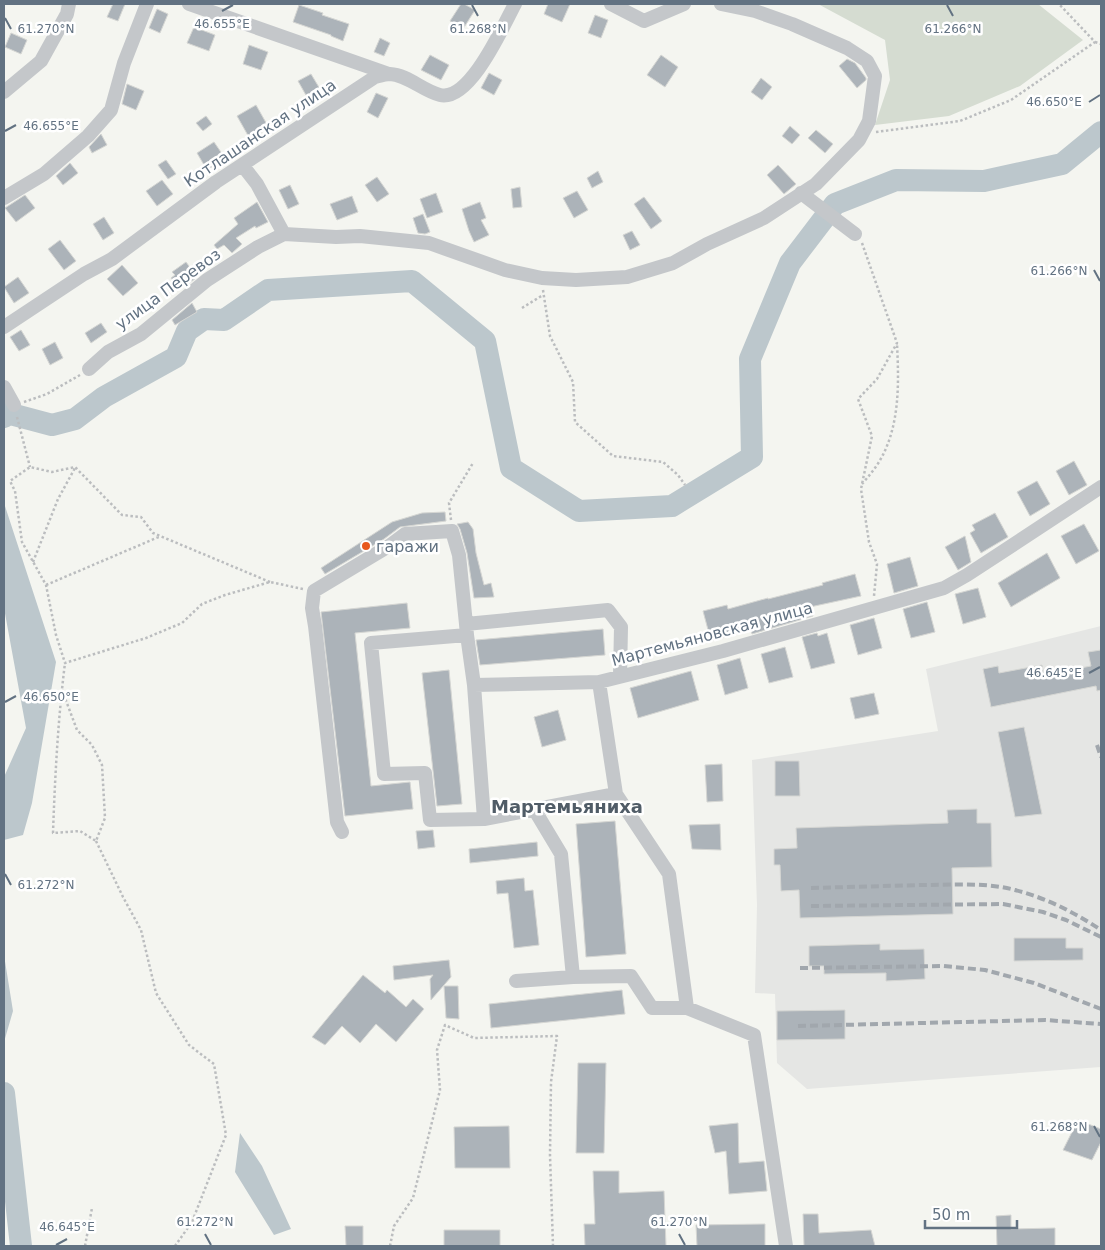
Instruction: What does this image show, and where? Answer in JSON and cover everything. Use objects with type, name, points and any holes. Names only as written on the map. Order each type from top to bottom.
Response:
[{"type":"street","points":[[4,92],[42,60],[67,14],[69,4]]},
{"type":"street","points":[[4,198],[44,174],[88,136],[111,110],[124,62],[147,4]]},
{"type":"street","points":[[189,4],[409,80],[440,95],[450,95],[456,92],[475,74],[515,4]]},
{"type":"street","points":[[611,4],[644,21],[684,4]]},
{"type":"street","name":"улица Перевоз","points":[[89,369],[108,352],[141,334],[207,280],[258,247],[284,234],[336,237],[360,236],[429,243],[505,270],[542,278],[576,280],[627,277],[673,263],[707,244],[764,218],[805,196],[859,140],[869,121],[875,76],[867,61],[847,48],[792,24],[755,11],[721,4]]},
{"type":"street","name":"Котлашанская улица","points":[[4,327],[84,274],[112,260],[216,182],[243,166],[375,77],[390,74]]},
{"type":"street","points":[[243,166],[256,184],[284,234]]},
{"type":"street","points":[[805,196],[856,234]]},
{"type":"street","points":[[4,387],[15,407]]},
{"type":"street","name":"Мартемьяновская улица","points":[[687,1008],[669,874],[616,794],[599,682],[723,651],[944,588],[967,576],[1101,487]]},
{"type":"street","points":[[342,832],[337,822],[312,608],[314,591],[389,546],[405,534],[452,531],[459,555],[466,630],[474,685],[484,820]]},
{"type":"street","points":[[616,794],[534,808],[484,820],[430,820],[425,772],[384,774],[371,643],[608,610],[621,627],[620,676]]},
{"type":"street","points":[[474,685],[599,682]]},
{"type":"street","points":[[534,808],[560,854],[573,977]]},
{"type":"street","points":[[516,981],[573,977],[631,976],[652,1008],[687,1008],[754,1035],[786,1246]]},
{"type":"path","points":[[1059,4],[1095,42],[1101,44]]},
{"type":"path","points":[[862,134],[960,122],[1011,100],[1095,42]]},
{"type":"path","points":[[856,234],[864,245],[881,301],[897,344],[899,382],[894,425],[879,462],[861,486]]},
{"type":"path","points":[[542,278],[550,336],[573,382],[575,422],[613,456],[663,462],[678,475],[685,485]]},
{"type":"path","points":[[522,308],[543,295]]},
{"type":"path","points":[[873,608],[877,564],[869,542],[861,486],[872,436],[858,399],[877,378],[897,344]]},
{"type":"path","points":[[30,467],[15,407],[47,394],[89,369]]},
{"type":"path","points":[[452,531],[449,503],[473,463]]},
{"type":"path","points":[[75,467],[52,472],[30,467],[10,481],[15,491],[22,542],[46,585],[56,635],[65,663],[56,751],[53,832],[80,831],[96,841],[141,930],[156,993],[189,1045],[214,1064],[226,1135],[192,1222],[175,1246]]},
{"type":"path","points":[[75,467],[122,515],[141,517],[153,533],[270,582],[314,591]]},
{"type":"path","points":[[33,562],[58,498],[75,467]]},
{"type":"path","points":[[46,585],[161,536]]},
{"type":"path","points":[[65,663],[146,638],[182,623],[202,604],[270,582]]},
{"type":"path","points":[[62,690],[77,730],[92,745],[102,765],[104,818],[96,841]]},
{"type":"path","points":[[390,1246],[394,1226],[413,1198],[440,1090],[437,1050],[445,1025],[474,1038],[557,1036],[551,1082],[550,1155],[553,1246]]},
{"type":"path","points":[[85,1246],[92,1208]]},
{"type":"shaded area","points":[[818,4],[1038,4],[1083,40],[1020,86],[949,116],[875,125],[890,80],[885,40]]},
{"type":"shaded area","points":[[4,503],[56,662],[32,803],[23,835],[4,840],[4,777],[26,728],[4,608]]},
{"type":"shaded area","points":[[1101,626],[1101,1067],[807,1089],[777,1063],[775,994],[755,993],[757,905],[752,760],[938,731],[926,669]]},
{"type":"shaded area","points":[[4,955],[13,1011],[4,1042]]},
{"type":"shaded area","points":[[240,1133],[262,1166],[291,1229],[274,1235],[235,1172]]},
{"type":"building","points":[[113,4],[125,4],[118,21],[107,17]]},
{"type":"building","points":[[461,4],[475,10],[463,29],[450,21]]},
{"type":"building","points":[[548,4],[570,4],[562,22],[544,14]]},
{"type":"building","points":[[299,5],[349,24],[343,41],[293,22]]},
{"type":"building","points":[[157,9],[168,14],[160,33],[149,28]]},
{"type":"building","points":[[595,15],[608,20],[601,38],[588,33]]},
{"type":"building","points":[[194,27],[215,35],[209,51],[187,43]]},
{"type":"building","points":[[11,33],[27,40],[21,54],[5,47]]},
{"type":"building","points":[[380,38],[390,43],[384,56],[374,52]]},
{"type":"building","points":[[249,45],[268,52],[261,70],[243,64]]},
{"type":"building","points":[[430,55],[449,65],[441,80],[421,70]]},
{"type":"building","points":[[661,55],[678,67],[665,87],[647,75]]},
{"type":"building","points":[[847,59],[855,63],[866,78],[857,88],[839,66]]},
{"type":"building","points":[[489,73],[502,80],[494,95],[481,88]]},
{"type":"building","points":[[311,74],[320,89],[307,97],[298,81]]},
{"type":"building","points":[[761,78],[772,87],[762,100],[751,92]]},
{"type":"building","points":[[127,84],[144,91],[136,110],[122,104]]},
{"type":"building","points":[[376,93],[388,98],[378,118],[367,112]]},
{"type":"building","points":[[256,105],[269,128],[250,139],[237,116]]},
{"type":"building","points":[[206,116],[212,124],[203,131],[196,123]]},
{"type":"building","points":[[790,126],[800,135],[792,144],[782,136]]},
{"type":"building","points":[[816,130],[833,144],[825,153],[808,138]]},
{"type":"building","points":[[101,134],[107,145],[92,153],[89,147]]},
{"type":"building","points":[[214,142],[225,158],[207,170],[197,153]]},
{"type":"building","points":[[166,160],[176,174],[168,179],[158,165]]},
{"type":"building","points":[[70,163],[78,173],[63,185],[56,176]]},
{"type":"building","points":[[778,165],[796,184],[784,194],[767,175]]},
{"type":"building","points":[[598,171],[603,182],[592,188],[587,178]]},
{"type":"building","points":[[377,177],[389,194],[377,202],[365,185]]},
{"type":"building","points":[[162,180],[173,194],[157,206],[146,191]]},
{"type":"building","points":[[290,185],[299,204],[288,209],[279,190]]},
{"type":"building","points":[[520,187],[522,207],[513,208],[511,189]]},
{"type":"building","points":[[577,191],[588,210],[574,218],[563,198]]},
{"type":"building","points":[[436,193],[443,212],[427,218],[420,199]]},
{"type":"building","points":[[25,195],[35,208],[16,222],[5,208]]},
{"type":"building","points":[[352,196],[358,212],[337,220],[330,204]]},
{"type":"building","points":[[644,197],[662,221],[651,229],[634,204]]},
{"type":"building","points":[[257,202],[268,222],[256,228],[255,226],[236,238],[242,244],[232,253],[224,245],[217,249],[214,245],[238,224],[234,218]]},
{"type":"building","points":[[480,202],[486,218],[481,220],[489,235],[474,242],[462,209]]},
{"type":"building","points":[[423,214],[430,232],[425,234],[418,233],[413,218]]},
{"type":"building","points":[[104,217],[114,233],[103,240],[93,224]]},
{"type":"building","points":[[632,231],[640,245],[630,250],[623,235]]},
{"type":"building","points":[[60,240],[76,261],[64,270],[48,249]]},
{"type":"building","points":[[186,262],[197,277],[185,287],[182,283],[177,286],[171,278],[175,275],[172,272]]},
{"type":"building","points":[[122,265],[138,283],[123,296],[107,279]]},
{"type":"building","points":[[18,277],[29,293],[14,303],[4,287]]},
{"type":"building","points":[[192,303],[197,312],[175,325],[172,320]]},
{"type":"building","points":[[101,323],[107,332],[91,343],[85,333]]},
{"type":"building","points":[[21,330],[30,345],[19,351],[10,337]]},
{"type":"building","points":[[55,342],[63,358],[50,365],[42,349]]},
{"type":"building","points":[[1074,461],[1087,485],[1069,495],[1056,471]]},
{"type":"building","points":[[1037,481],[1050,504],[1030,516],[1017,492]]},
{"type":"building","name":"гаражи","points":[[445,512],[446,521],[400,527],[384,539],[325,574],[321,568],[392,522],[422,513]]},
{"type":"building","points":[[995,513],[1008,537],[981,553],[970,533],[975,530],[972,525]]},
{"type":"building","name":"гаражи","points":[[468,522],[473,529],[476,553],[484,585],[491,583],[494,597],[474,598],[467,553],[457,524]]},
{"type":"building","points":[[1084,524],[1099,551],[1076,564],[1061,536]]},
{"type":"building","points":[[965,536],[971,562],[958,570],[945,547]]},
{"type":"building","points":[[1047,553],[1060,578],[1011,607],[998,583]]},
{"type":"building","points":[[910,557],[918,586],[894,593],[887,564]]},
{"type":"building","points":[[855,574],[861,596],[810,607],[813,616],[752,634],[751,630],[711,641],[703,611],[727,605],[728,609],[823,585],[822,583]]},
{"type":"building","points":[[978,588],[986,617],[963,624],[955,594]]},
{"type":"building","points":[[927,602],[935,632],[911,638],[903,609]]},
{"type":"building","points":[[407,603],[410,628],[355,633],[371,786],[410,782],[413,809],[345,816],[321,612]]},
{"type":"building","points":[[874,618],[882,648],[858,655],[850,625]]},
{"type":"building","points":[[603,629],[605,655],[480,665],[476,640]]},
{"type":"building","points":[[817,633],[818,636],[827,633],[835,663],[811,669],[802,637]]},
{"type":"building","points":[[785,647],[793,677],[769,683],[761,654]]},
{"type":"building","points":[[1101,650],[1101,690],[1097,691],[1096,686],[991,707],[983,669],[998,666],[999,673],[1042,665],[1044,675],[1091,666],[1088,652]]},
{"type":"building","points":[[740,658],[748,688],[725,695],[717,665]]},
{"type":"building","points":[[449,670],[462,804],[437,806],[422,673]]},
{"type":"building","points":[[691,671],[699,700],[638,718],[630,688]]},
{"type":"building","points":[[874,693],[879,714],[855,719],[850,698]]},
{"type":"building","points":[[558,710],[566,740],[542,747],[534,717]]},
{"type":"building","points":[[1024,727],[1042,814],[1015,817],[998,732]]},
{"type":"building","points":[[775,761],[799,761],[800,796],[775,796]]},
{"type":"building","points":[[722,764],[723,801],[707,802],[705,765]]},
{"type":"building","points":[[977,809],[977,823],[991,823],[992,867],[952,868],[953,914],[800,918],[799,890],[781,891],[780,865],[774,865],[774,849],[797,848],[796,828],[948,823],[947,810]]},
{"type":"building","points":[[615,821],[626,954],[586,957],[576,824]]},
{"type":"building","points":[[720,824],[721,850],[692,849],[689,825]]},
{"type":"building","points":[[433,830],[435,847],[418,849],[416,831]]},
{"type":"building","points":[[537,842],[538,856],[470,863],[469,849]]},
{"type":"building","points":[[524,878],[525,891],[533,890],[539,945],[514,948],[508,893],[497,894],[496,881]]},
{"type":"building","points":[[1014,938],[1066,938],[1066,948],[1083,948],[1083,960],[1014,961]]},
{"type":"building","points":[[880,944],[880,950],[924,949],[925,979],[886,981],[886,973],[824,974],[824,966],[809,966],[809,946]]},
{"type":"building","points":[[449,960],[451,977],[431,1000],[430,979],[433,975],[394,980],[393,966]]},
{"type":"building","points":[[363,975],[385,993],[387,990],[406,1007],[413,999],[424,1009],[396,1042],[376,1024],[360,1043],[342,1026],[325,1045],[312,1037]]},
{"type":"building","points":[[444,986],[458,986],[459,1019],[446,1018]]},
{"type":"building","points":[[622,990],[625,1014],[491,1028],[489,1004]]},
{"type":"building","points":[[845,1010],[845,1039],[777,1040],[777,1011]]},
{"type":"building","points":[[578,1063],[606,1063],[604,1153],[576,1153]]},
{"type":"building","points":[[1078,1120],[1101,1129],[1101,1142],[1092,1160],[1063,1150]]},
{"type":"building","points":[[738,1123],[739,1163],[764,1161],[767,1191],[729,1194],[726,1151],[715,1153],[709,1126]]},
{"type":"building","points":[[509,1126],[510,1168],[455,1168],[454,1127]]},
{"type":"building","points":[[593,1171],[619,1171],[619,1193],[664,1191],[666,1246],[585,1246],[584,1224],[595,1224]]},
{"type":"building","points":[[803,1214],[818,1214],[819,1233],[871,1230],[875,1246],[804,1246]]},
{"type":"building","points":[[1011,1215],[1011,1229],[1055,1228],[1055,1246],[997,1246],[996,1216]]},
{"type":"building","points":[[765,1224],[765,1246],[697,1246],[696,1225]]},
{"type":"building","points":[[345,1226],[363,1226],[363,1246],[346,1246]]},
{"type":"building","points":[[444,1230],[500,1230],[500,1246],[444,1246]]},
{"type":"waterway","points":[[4,417],[7,413],[52,425],[75,419],[104,397],[176,357],[187,331],[204,319],[224,320],[268,290],[412,281],[485,341],[511,468],[579,511],[672,506],[752,457],[750,359],[790,263],[835,204],[896,180],[984,181],[1062,164],[1101,132]]},
{"type":"waterway","points":[[4,1093],[21,1246]]},
{"type":"railway","points":[[1097,745],[1101,757]]},
{"type":"railway","points":[[811,888],[957,884],[1004,887],[1049,901],[1081,917],[1101,930]]},
{"type":"railway","points":[[811,906],[1003,904],[1043,912],[1066,920],[1101,937]]},
{"type":"railway","points":[[800,968],[943,966],[985,970],[1034,983],[1101,1009]]},
{"type":"railway","points":[[798,1026],[1045,1020],[1101,1024]]},
{"type":"place","name":"гаражи","points":[[366,546]]},
{"type":"district","name":"Мартемьяниха","points":[[567,806]]}]
